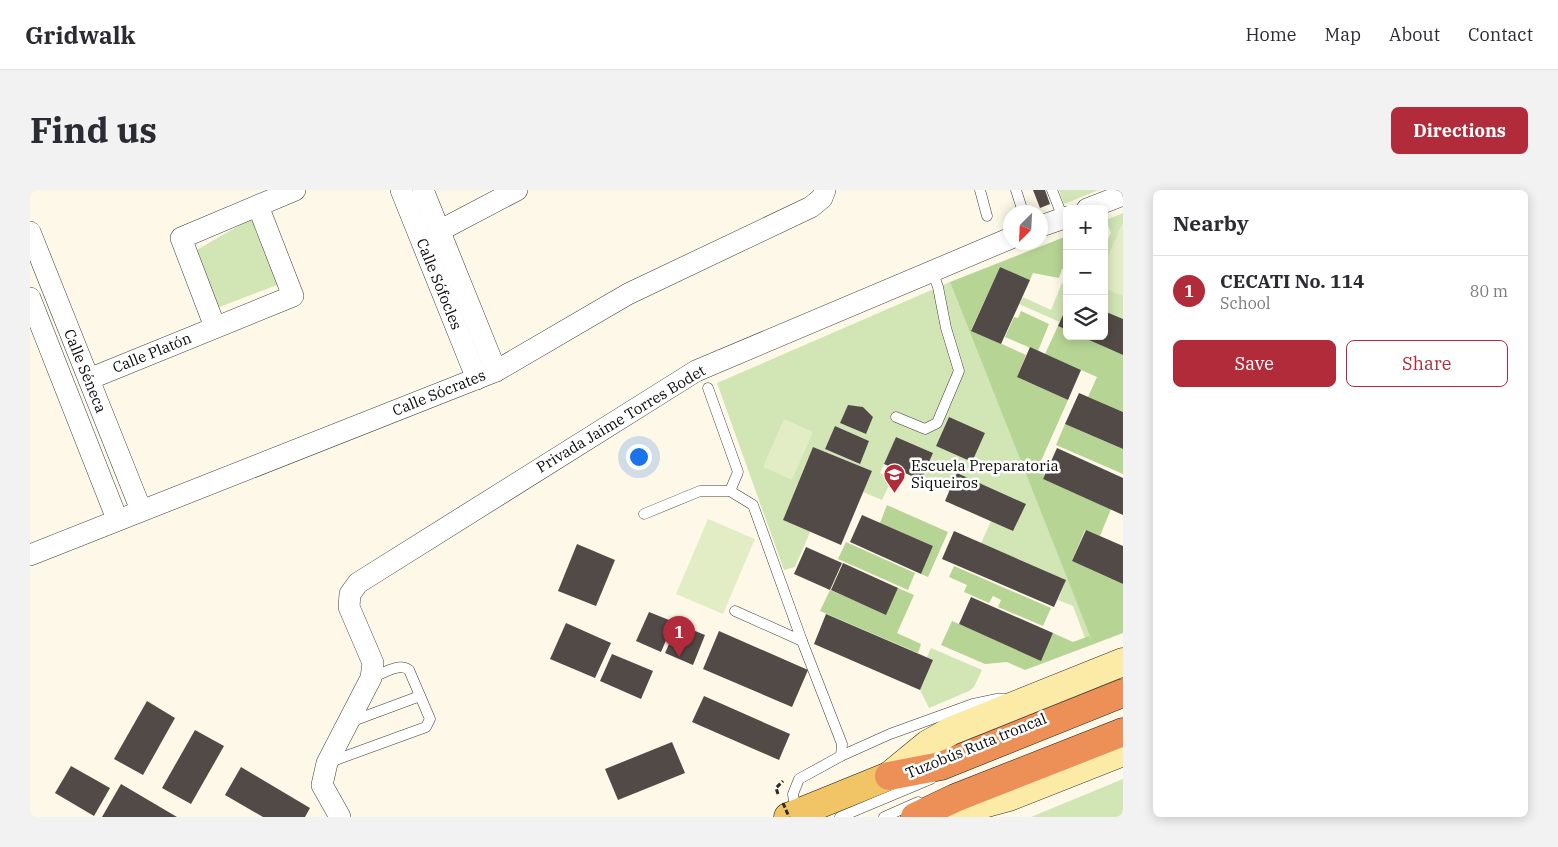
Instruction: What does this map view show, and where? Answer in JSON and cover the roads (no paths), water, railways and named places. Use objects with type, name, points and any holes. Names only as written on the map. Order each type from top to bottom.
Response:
[{"type":"highway","points":[[889,776],[947,768],[1123,693]]},
{"type":"highway","points":[[925,811],[1123,732]]},
{"type":"main road","points":[[789,813],[889,776],[928,744],[951,731],[1123,662]]},
{"type":"main road","points":[[925,811],[1003,807],[1123,752]]},
{"type":"street","points":[[216,327],[182,238],[295,190]]},
{"type":"street","name":"Calle Sófocles","points":[[401,190],[486,375]]},
{"type":"street","name":"Calle Sófocles","points":[[423,190],[439,231],[486,375]]},
{"type":"street","points":[[439,231],[518,190]]},
{"type":"street","name":"Calle Sócrates","points":[[30,554],[486,375],[628,294],[811,207],[822,198],[825,190]]},
{"type":"street","points":[[1097,205],[1123,195]]},
{"type":"street","name":"Calle Platón","points":[[89,379],[293,296],[258,206]]},
{"type":"street","points":[[1048,223],[1063,218]]},
{"type":"street","name":"Calle Séneca","points":[[30,232],[37,270],[89,379],[140,510]]},
{"type":"street","name":"Privada Jaime Torres Bodet","points":[[371,678],[373,663],[349,607],[350,594],[358,583],[696,370],[1003,241]]},
{"type":"street","name":"Calle Séneca","points":[[30,298],[117,519]]},
{"type":"street","points":[[340,817],[322,784],[327,763],[371,678]]},
{"type":"lane","points":[[980,190],[987,216]]},
{"type":"lane","points":[[1016,190],[1021,205]]},
{"type":"lane","points":[[1052,190],[1063,213]]},
{"type":"lane","points":[[896,417],[925,429],[936,423],[959,371],[946,328],[938,287],[932,271]]},
{"type":"lane","points":[[708,388],[738,472],[730,491]]},
{"type":"lane","points":[[644,514],[700,490],[730,491],[752,505],[842,744],[841,756]]},
{"type":"lane","points":[[735,611],[802,641]]},
{"type":"lane","points":[[327,763],[426,727],[430,719],[406,667],[401,666],[371,678]]},
{"type":"lane","points":[[348,722],[420,696]]},
{"type":"lane","points":[[789,813],[793,794],[799,779],[841,756],[890,734],[973,704],[997,699],[1028,699]]},
{"type":"lane","name":"Tuzobús Ruta troncal","points":[[840,817],[947,768],[1123,704]]},
{"type":"lane","name":"Tuzobús Ruta troncal","points":[[884,817],[925,811]]},
{"type":"place","name":"Escuela Preparatoria Siqueiros","points":[[895,494]]},
{"type":"place","name":"CECATI No. 114","points":[[679,657]]}]
